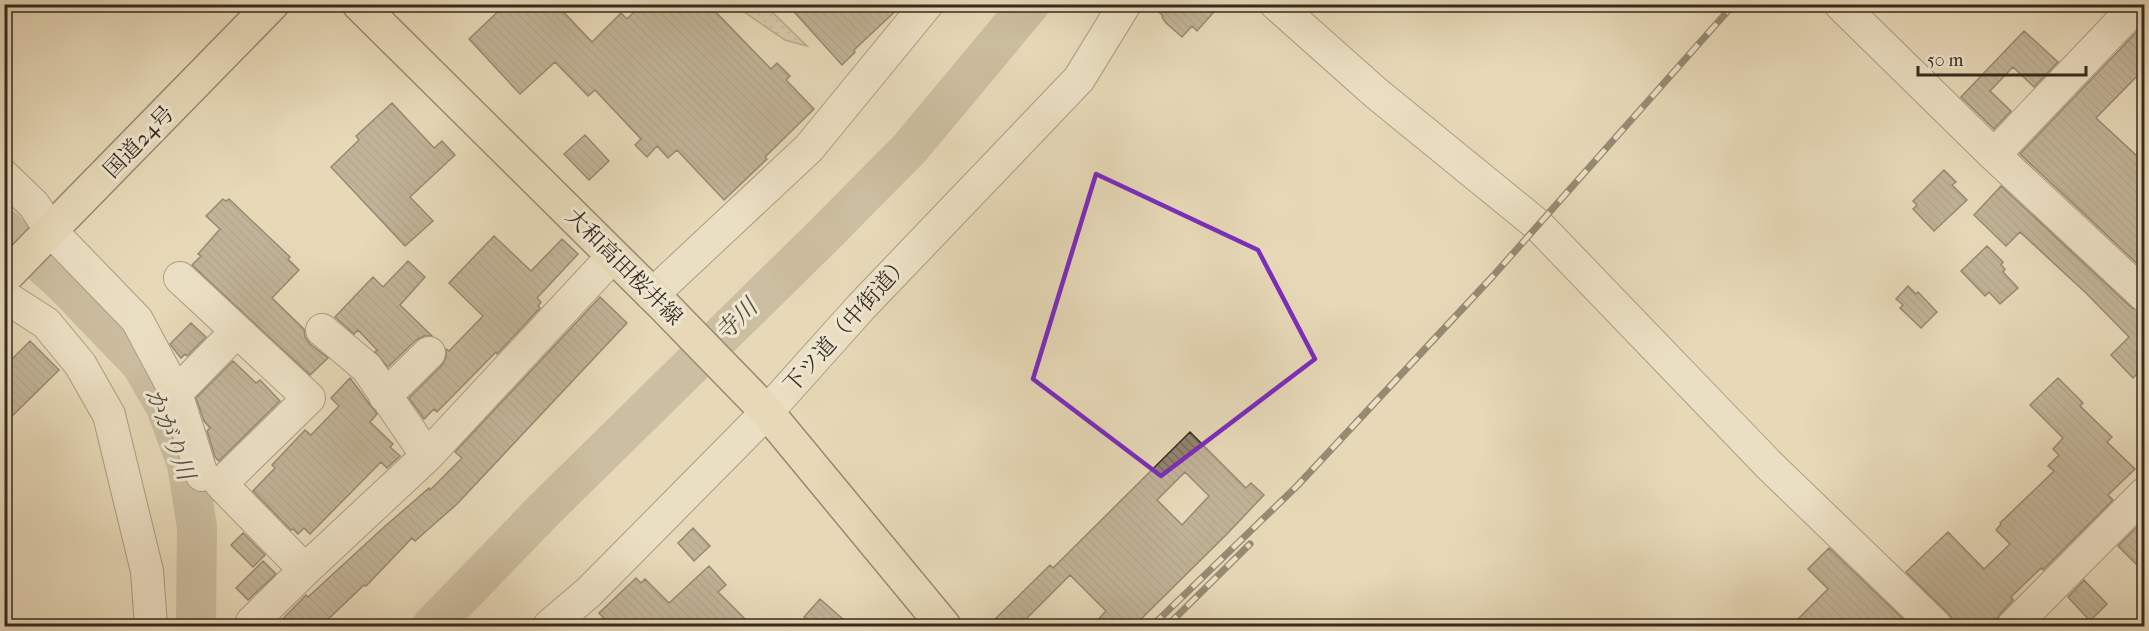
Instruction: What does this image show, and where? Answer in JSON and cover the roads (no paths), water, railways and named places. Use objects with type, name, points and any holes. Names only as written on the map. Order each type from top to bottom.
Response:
[{"type":"main road","name":"国道24号","points":[[4,278],[272,4]]},
{"type":"main road","name":"大和高田桜井線","points":[[359,4],[658,300],[760,405],[944,627]]},
{"type":"street","points":[[658,300],[809,148],[927,4]]},
{"type":"street","name":"下ツ道（中街道）","points":[[549,627],[589,592],[760,405],[861,307],[1078,79],[1125,4]]},
{"type":"street","points":[[1276,4],[1376,93],[1539,226],[1770,466],[1936,627]]},
{"type":"street","points":[[1840,4],[1994,155],[2145,295]]},
{"type":"street","points":[[1994,155],[2138,4]]},
{"type":"street","points":[[4,176],[34,205],[48,234],[137,320],[176,393],[202,475]]},
{"type":"street","points":[[252,622],[304,570],[428,456],[613,256]]},
{"type":"street","points":[[180,278],[309,398],[222,484],[304,570]]},
{"type":"street","points":[[4,296],[46,323],[80,364],[109,415],[147,572],[151,627]]},
{"type":"street","points":[[322,330],[367,368],[428,456]]},
{"type":"street","points":[[176,393],[237,331]]},
{"type":"street","points":[[385,396],[429,353]]},
{"type":"street","points":[[2013,627],[2145,494]]},
{"type":"waterway","name":"寺川","points":[[432,626],[543,511],[910,148],[1030,4]]},
{"type":"waterway","name":"かがり川","points":[[4,229],[64,284],[141,364],[166,407],[187,464],[197,527],[196,626]]},
{"type":"railway","points":[[1152,626],[1297,486],[1493,276],[1734,4]]},
{"type":"railway","points":[[1167,626],[1250,544]]}]
